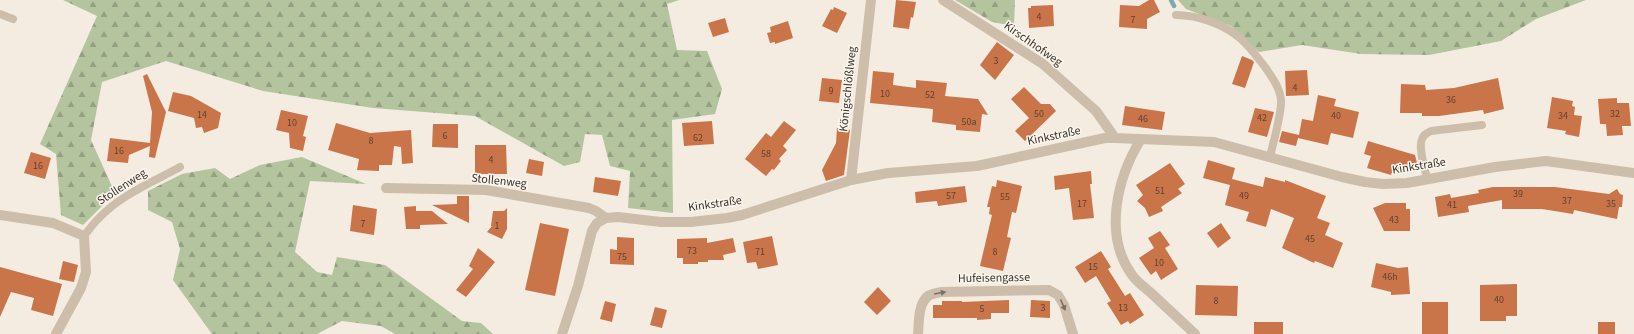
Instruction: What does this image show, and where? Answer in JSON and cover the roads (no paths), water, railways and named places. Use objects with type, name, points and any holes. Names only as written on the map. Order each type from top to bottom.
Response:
[{"type":"street","name":"Königschlößlweg","points":[[851,180],[871,0]]},
{"type":"street","name":"Kirschhofweg","points":[[943,0],[1043,64],[1096,111],[1115,138]]},
{"type":"street","name":"Kinkstraße","points":[[606,218],[618,217],[661,222],[691,222],[727,218],[742,215],[851,180],[888,173],[977,166],[1097,140],[1115,138],[1214,142],[1365,182],[1396,185],[1427,178],[1495,167],[1546,161],[1634,173]]},
{"type":"street","points":[[1141,139],[1134,150],[1117,201],[1115,223],[1117,244],[1123,261],[1133,276],[1195,334]]},
{"type":"street","name":"Stollenweg","points":[[386,188],[486,190],[589,208],[606,218]]},
{"type":"street","points":[[0,215],[53,223],[84,236],[86,272],[81,288],[56,334]]},
{"type":"street","points":[[562,334],[578,286],[592,231],[597,223],[606,218]]},
{"type":"street","name":"Hufeisengasse","points":[[918,334],[923,302],[929,296],[941,292],[1049,290],[1058,295],[1064,305],[1073,334]]},
{"type":"lane","points":[[0,14],[13,19]]},
{"type":"lane","points":[[1176,15],[1187,15],[1204,20],[1229,31],[1241,39],[1272,77],[1278,88],[1281,100],[1270,157]]},
{"type":"lane","points":[[1427,178],[1421,145],[1424,135],[1431,131],[1482,125]]},
{"type":"lane","name":"Stollenweg","points":[[84,236],[99,218],[113,206],[131,194],[180,167]]},
{"type":"waterway","points":[[1171,0],[1174,6]]}]
